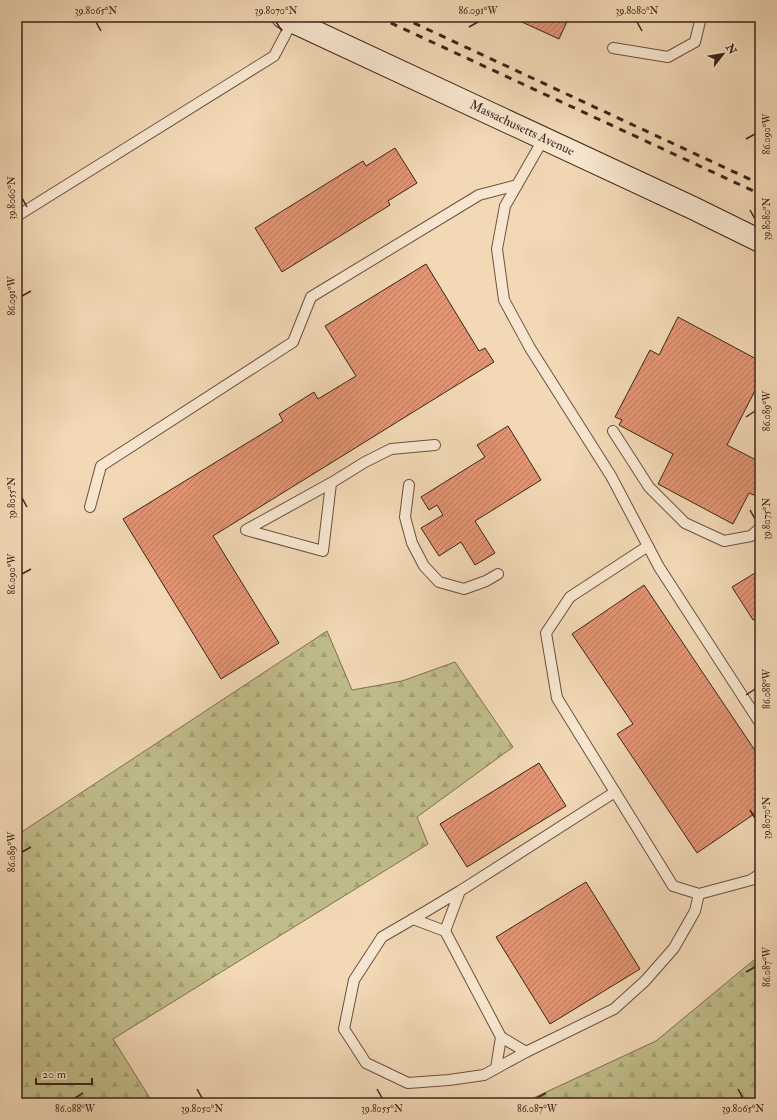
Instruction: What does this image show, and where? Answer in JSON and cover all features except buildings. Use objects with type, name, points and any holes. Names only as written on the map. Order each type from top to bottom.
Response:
[{"type":"main road","name":"Massachusetts Avenue","points":[[288,19],[760,240]]},
{"type":"lane","points":[[613,48],[668,56],[695,42],[701,17]]},
{"type":"lane","points":[[17,216],[274,56],[288,19]]},
{"type":"lane","points":[[544,138],[505,206],[497,249],[504,300],[530,348],[611,476],[659,566],[760,723]]},
{"type":"lane","points":[[90,507],[101,466],[294,342],[311,297],[479,195],[517,185]]},
{"type":"lane","points":[[613,431],[649,487],[685,523],[724,541],[751,536],[760,528]]},
{"type":"lane","points":[[331,483],[323,551],[246,530],[331,483],[365,462],[391,449],[435,445]]},
{"type":"lane","points":[[409,485],[405,517],[412,543],[424,566],[439,582],[464,589],[486,581],[498,574]]},
{"type":"lane","points":[[648,546],[570,597],[546,633],[557,698],[673,886],[698,894],[751,880],[760,874]]},
{"type":"lane","points":[[615,792],[460,890],[382,937],[354,980],[344,1029],[366,1063],[408,1083],[449,1080],[484,1075],[526,1052],[614,1009],[645,981],[674,948],[695,911],[698,894]]},
{"type":"lane","points":[[445,931],[460,890]]},
{"type":"lane","points":[[413,919],[445,931],[501,1037],[526,1052]]},
{"type":"lane","points":[[496,1068],[501,1037]]},
{"type":"green space","points":[[327,631],[352,690],[402,681],[455,662],[513,747],[417,817],[428,844],[113,1039],[153,1103],[17,1103],[17,835]]},
{"type":"green space","points":[[760,955],[760,1103],[520,1103],[656,1041]]},
{"type":"railway","points":[[378,17],[760,194]]},
{"type":"railway","points":[[401,17],[760,184]]}]
